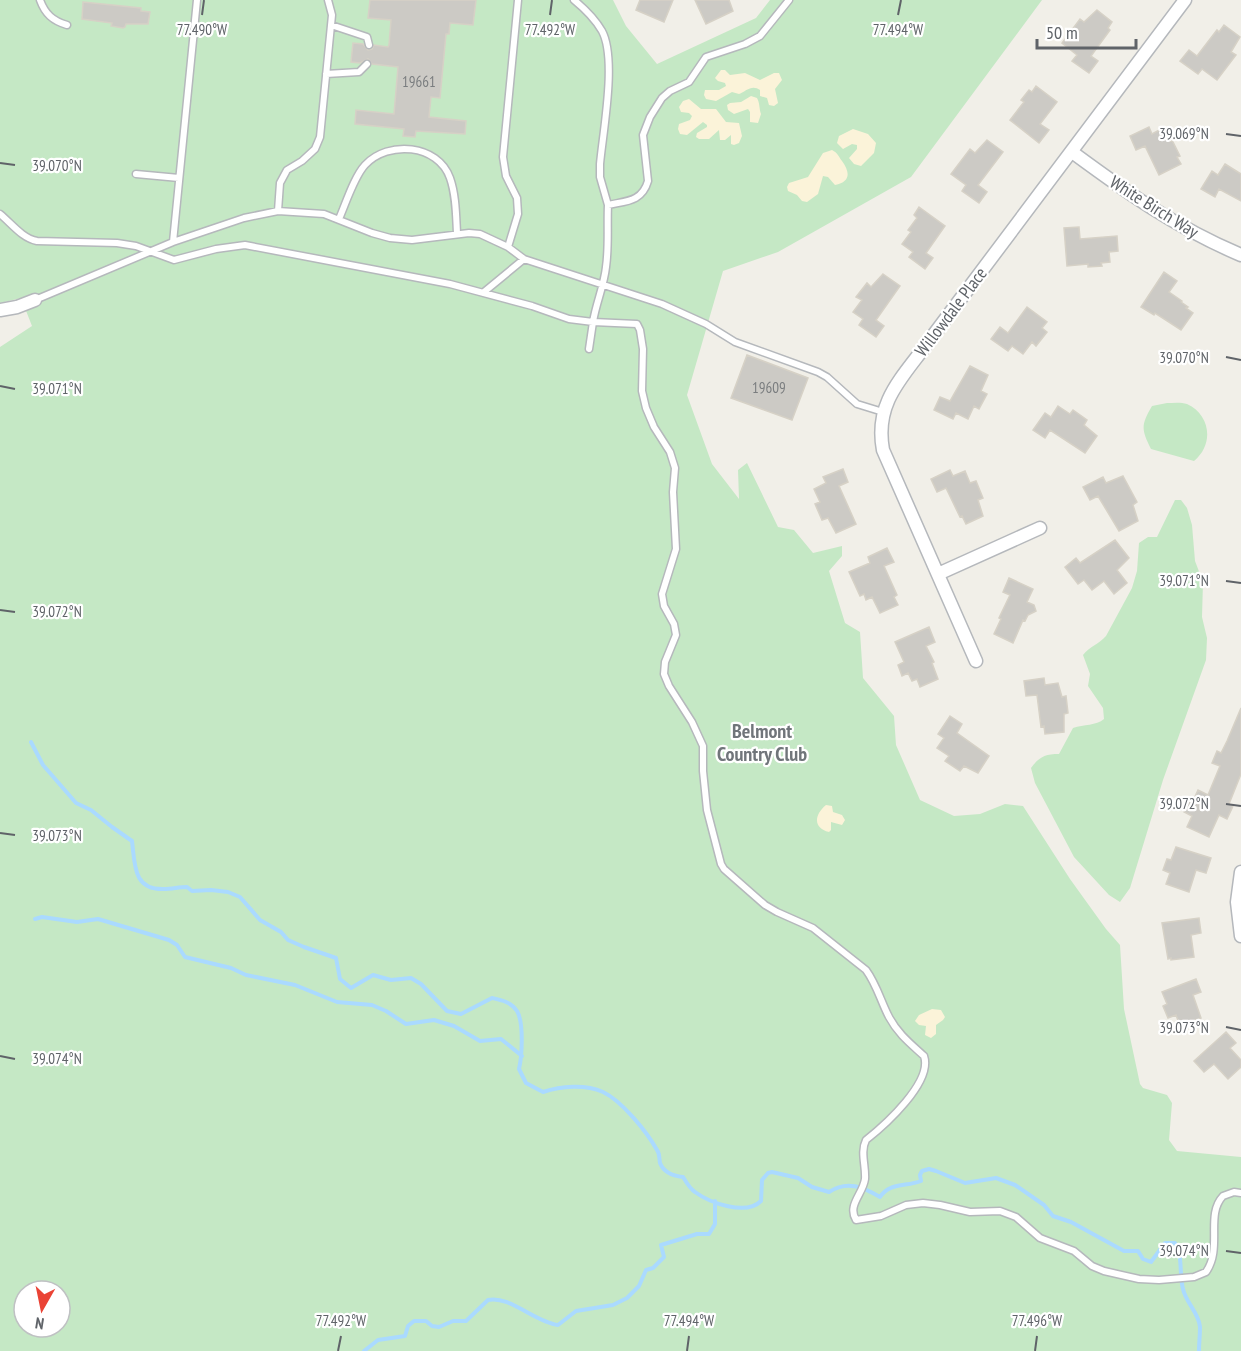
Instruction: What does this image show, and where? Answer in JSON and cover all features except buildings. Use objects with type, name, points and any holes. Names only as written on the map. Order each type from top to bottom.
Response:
[{"type":"street","name":"Willowdale Place","points":[[976,661],[883,450],[880,435],[883,412],[891,394],[904,376],[1185,0]]},
{"type":"street","name":"White Birch Way","points":[[1071,152],[1175,224],[1241,255]]},
{"type":"street","points":[[0,310],[17,307],[34,300]]},
{"type":"street","points":[[938,574],[1040,528]]},
{"type":"street","points":[[1241,872],[1237,902],[1241,936]]},
{"type":"lane","points":[[40,0],[48,15],[57,22],[67,25]]},
{"type":"lane","points":[[173,242],[196,0]]},
{"type":"lane","points":[[279,211],[280,183],[287,170],[302,161],[315,149],[320,137],[332,15],[328,0]]},
{"type":"lane","points":[[508,247],[518,214],[517,198],[507,176],[503,157],[518,0]]},
{"type":"lane","points":[[574,0],[592,16],[608,45],[609,70],[600,171],[608,205],[609,244],[589,349]]},
{"type":"lane","points":[[608,205],[642,195],[646,188],[648,181],[643,135],[650,117],[662,98],[670,91],[689,82],[706,57],[745,44],[760,36],[789,0]]},
{"type":"lane","points":[[331,25],[367,37],[369,45]]},
{"type":"lane","points":[[326,74],[359,72],[367,64]]},
{"type":"lane","points":[[339,219],[364,166],[384,152],[397,148],[413,149],[437,161],[450,178],[457,233]]},
{"type":"lane","points":[[136,174],[179,178]]},
{"type":"lane","points":[[34,300],[173,242],[244,218],[279,211],[311,212],[339,219],[390,238],[412,240],[457,233],[480,234],[508,247],[524,259],[662,304],[706,324],[735,342],[819,372],[827,376],[857,404],[883,412]]},
{"type":"lane","points":[[0,214],[29,239],[89,244],[117,243],[136,246],[174,260],[216,249],[245,245],[450,284],[569,319],[637,324],[643,349],[642,391],[645,408],[670,452],[675,468],[673,492],[676,549],[662,594],[664,606],[674,624],[676,635],[665,662],[664,674],[703,746],[707,810],[721,864],[765,905],[813,928],[861,965],[873,979],[891,1020],[904,1038],[926,1060],[926,1070],[899,1111],[866,1140],[863,1146],[865,1177],[853,1213],[856,1220],[881,1216],[906,1205],[923,1203],[970,1212],[1006,1212],[1016,1217],[1040,1238],[1074,1251],[1097,1269],[1139,1279],[1163,1280],[1206,1272],[1212,1260],[1215,1213],[1219,1200],[1229,1193],[1241,1193]]},
{"type":"lane","points":[[483,292],[524,259]]},
{"type":"green space","points":[[0,0],[613,0],[626,26],[657,64],[756,18],[770,0],[1042,0],[911,177],[778,252],[723,271],[687,395],[712,464],[739,499],[738,470],[747,463],[778,527],[794,530],[813,553],[842,546],[842,556],[829,571],[845,623],[860,632],[863,678],[894,716],[896,745],[920,800],[954,816],[980,814],[1005,804],[1023,806],[1070,879],[1120,945],[1124,1009],[1140,1084],[1143,1088],[1167,1095],[1172,1103],[1169,1140],[1177,1151],[1241,1157],[1241,1351],[0,1351],[0,347],[32,326],[21,298],[0,303]]},
{"type":"green space","points":[[1167,403],[1187,404],[1201,415],[1205,423],[1207,439],[1205,447],[1194,461],[1151,449],[1144,432],[1144,423],[1152,406]]},
{"type":"green space","points":[[1175,500],[1181,500],[1187,508],[1192,525],[1195,561],[1203,582],[1202,617],[1207,638],[1206,660],[1163,780],[1130,888],[1120,902],[1109,895],[1074,857],[1035,783],[1031,768],[1043,757],[1059,754],[1073,728],[1097,723],[1104,719],[1103,708],[1088,686],[1090,674],[1083,655],[1106,636],[1132,588],[1137,571],[1139,543],[1148,537],[1157,537]]},
{"type":"sand","points":[[721,70],[725,70],[730,75],[745,73],[760,80],[779,73],[782,80],[775,89],[778,103],[774,106],[769,105],[767,98],[760,96],[760,90],[754,88],[739,94],[732,92],[716,101],[706,99],[705,90],[719,90],[726,86],[725,83],[715,78]]},
{"type":"sand","points":[[751,96],[757,98],[759,102],[761,114],[758,123],[750,122],[748,109],[734,114],[728,110],[727,105],[730,103],[741,102]]},
{"type":"sand","points":[[689,99],[701,109],[716,109],[726,122],[739,123],[742,136],[739,143],[731,144],[731,135],[725,140],[720,140],[719,130],[709,139],[699,139],[696,137],[697,133],[707,127],[703,122],[687,135],[680,134],[679,124],[690,120],[692,116],[681,112],[679,107],[683,101]]},
{"type":"sand","points":[[853,129],[868,134],[876,143],[874,153],[861,166],[854,164],[849,158],[857,149],[857,145],[852,144],[843,149],[837,143],[839,136]]},
{"type":"sand","points":[[832,150],[836,152],[847,169],[848,176],[844,182],[835,185],[828,177],[823,176],[818,194],[807,202],[788,191],[789,183],[808,177],[823,153]]},
{"type":"sand","points":[[826,805],[832,806],[833,812],[842,815],[845,820],[842,825],[831,822],[829,832],[820,828],[817,821],[819,813]]},
{"type":"sand","points":[[932,1009],[941,1010],[945,1017],[936,1025],[936,1034],[931,1038],[925,1035],[926,1026],[919,1025],[915,1021],[919,1015]]},
{"type":"waterway","points":[[31,742],[43,765],[76,803],[91,810],[132,841],[135,867],[141,881],[146,885],[154,888],[187,887],[192,891],[228,892],[240,897],[260,920],[281,932],[288,940],[336,958],[340,979],[351,988],[373,975],[391,980],[411,978],[421,984],[447,1011],[461,1014],[492,998],[509,1003],[517,1011],[521,1023],[519,1069],[526,1083],[543,1092],[557,1088],[581,1087],[596,1089],[610,1096],[626,1110],[647,1135],[658,1152],[660,1163],[666,1172],[683,1177],[691,1189],[702,1196],[719,1204],[737,1208],[754,1205],[761,1201],[762,1180],[772,1172],[798,1178],[812,1187],[829,1192],[842,1186],[855,1186],[880,1197],[893,1187],[921,1181],[922,1171],[929,1169],[965,1183],[996,1178],[1015,1185],[1044,1205],[1053,1216],[1071,1222],[1124,1251],[1138,1251],[1143,1259],[1151,1262],[1165,1243],[1175,1243],[1179,1253],[1185,1294],[1199,1322],[1199,1351]]},
{"type":"waterway","points":[[35,919],[42,917],[77,922],[98,919],[169,940],[177,945],[185,957],[231,968],[246,975],[295,985],[337,1002],[372,1005],[406,1024],[434,1020],[454,1026],[480,1041],[501,1039],[522,1056]]},
{"type":"waterway","points":[[364,1351],[378,1340],[405,1336],[408,1326],[414,1321],[426,1321],[432,1326],[439,1327],[453,1321],[466,1321],[488,1300],[505,1301],[540,1319],[558,1325],[576,1311],[613,1305],[627,1298],[639,1286],[646,1270],[653,1268],[664,1257],[661,1245],[697,1234],[709,1234],[715,1224],[715,1201]]},
{"type":"district","name":"Belmont Country Club","points":[[762,742]]}]
